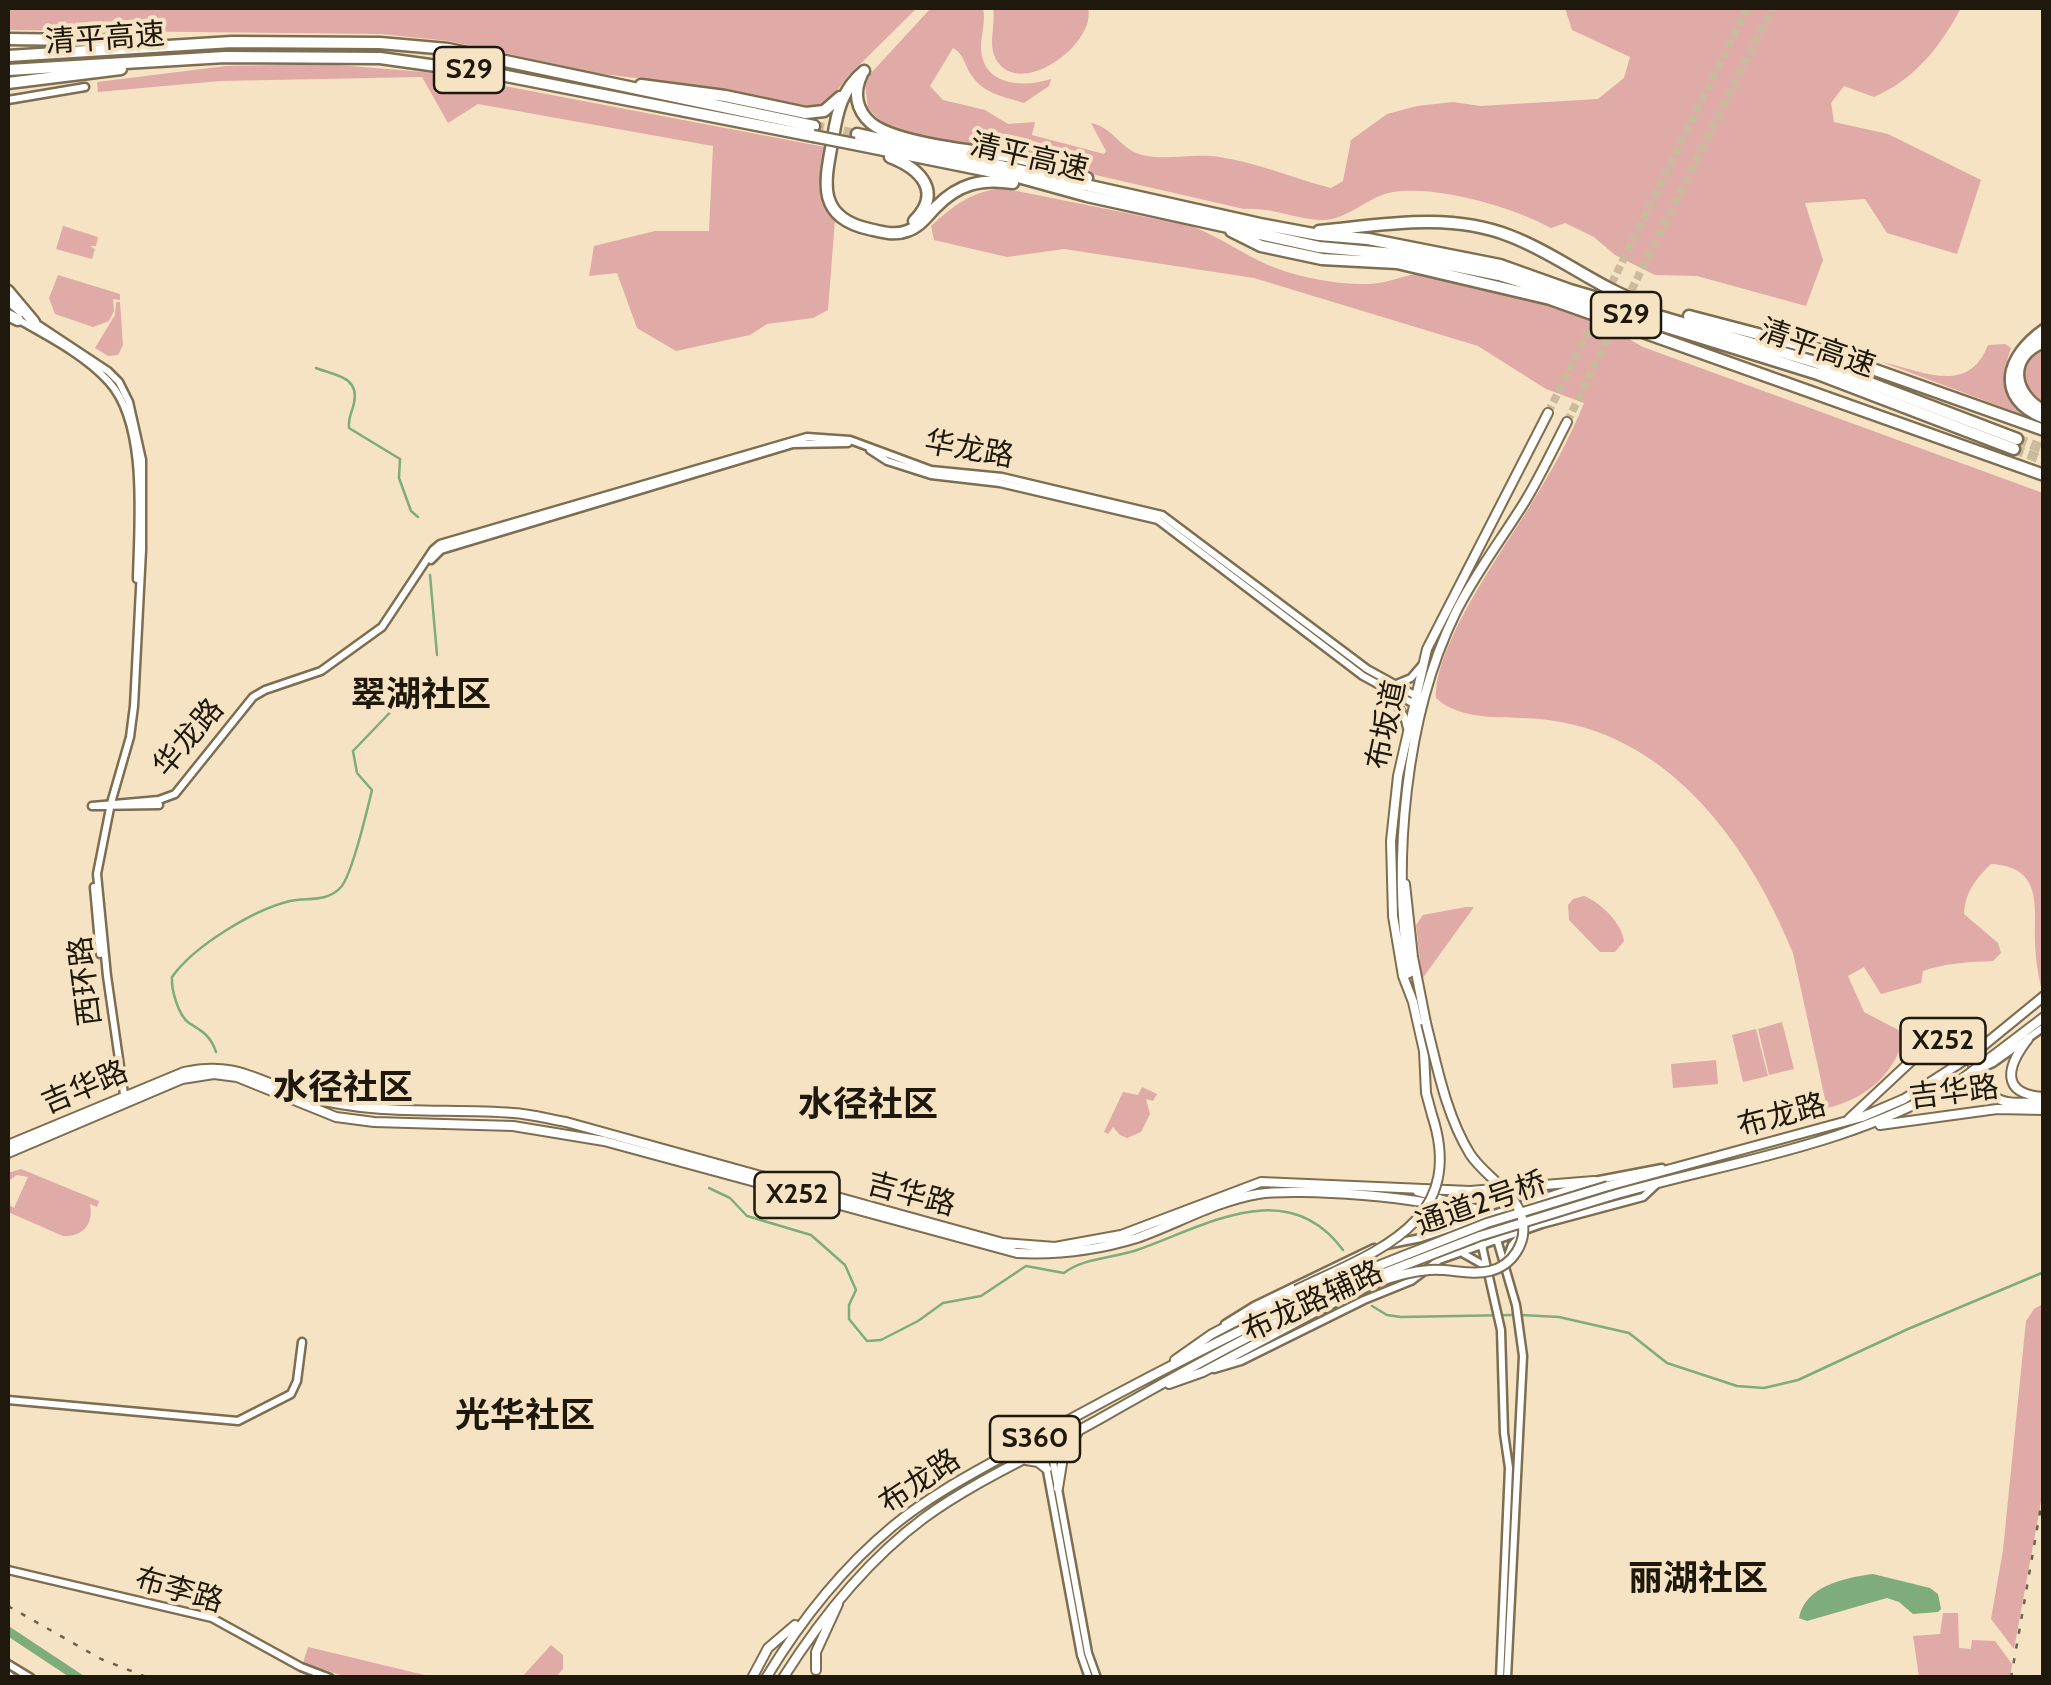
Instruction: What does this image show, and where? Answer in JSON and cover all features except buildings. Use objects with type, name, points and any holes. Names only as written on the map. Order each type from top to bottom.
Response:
[{"type":"highway","points":[[8,39],[232,42]]},
{"type":"highway","name":"清平高速","points":[[8,56],[232,42],[347,41],[448,50],[813,131]]},
{"type":"highway","points":[[8,83],[225,57]]},
{"type":"highway","name":"清平高速","points":[[8,70],[225,57],[380,58],[438,64],[813,131],[855,139],[1303,232],[1368,239],[1514,270],[1815,362],[2016,444],[1818,374],[1508,278],[1395,254],[1327,249],[1226,228],[855,139]]},
{"type":"highway","points":[[594,82],[707,93],[813,113],[834,104],[864,70]]},
{"type":"highway","points":[[855,139],[918,173],[928,195],[914,221],[895,228],[862,222],[848,215],[834,198],[832,172],[842,114],[852,86],[864,70]]},
{"type":"highway","points":[[864,70],[857,86],[858,104],[881,129],[1023,160],[1174,205]]},
{"type":"highway","points":[[853,80],[838,112],[826,181],[831,206],[850,223],[882,232],[907,232],[958,188],[984,181],[1087,196]]},
{"type":"highway","points":[[1303,232],[1428,221],[1504,234],[1644,303],[1819,350],[2044,430]]},
{"type":"highway","points":[[1226,228],[1250,242],[1306,256],[1332,261],[1398,262],[1550,299],[2044,475]]},
{"type":"highway","points":[[8,291],[34,322]]},
{"type":"highway","points":[[2044,330],[2019,352],[2010,379],[2020,402],[2044,414]]},
{"type":"highway","points":[[2044,342],[2024,354],[2017,372],[2022,393],[2044,414]]},
{"type":"main road","name":"布坂道","points":[[1158,1373],[1212,1334],[1389,1244],[1420,1218],[1435,1190],[1440,1170],[1438,1139],[1424,1072],[1422,1040],[1393,916],[1391,841],[1407,728],[1441,616],[1548,413]]},
{"type":"main road","name":"布坂道","points":[[1406,975],[1401,902],[1404,818],[1418,731],[1440,648],[1456,612],[1525,501],[1567,422]]},
{"type":"main road","points":[[1155,1388],[1203,1372],[1321,1309],[1404,1274],[1439,1269],[1494,1270],[1520,1247],[1520,1211],[1468,1152],[1442,1082],[1413,957],[1408,893],[1403,880]]},
{"type":"main road","name":"布龙路","points":[[1609,1191],[1845,1122],[1904,1099],[1978,1050],[2044,996]]},
{"type":"main road","name":"S360","points":[[1871,1126],[1905,1111],[1991,1061],[2044,1016]]},
{"type":"main road","points":[[2028,1039],[2014,1058],[2010,1070],[2012,1083],[2026,1096],[2044,1103]]},
{"type":"main road","name":"吉华路","points":[[1845,1122],[1925,1048],[1938,1042],[1949,1042],[1964,1050],[1989,1089],[2001,1100],[2044,1103]]},
{"type":"main road","name":"吉华路","points":[[8,1144],[184,1072],[226,1067],[340,1106],[516,1113],[566,1122],[1028,1247],[1082,1244],[1120,1235],[1261,1182],[1482,1190],[1594,1181]]},
{"type":"main road","name":"吉华路","points":[[8,1154],[124,1098],[198,1075],[237,1077],[336,1117],[374,1122],[512,1126],[604,1141],[1016,1253],[1100,1247],[1269,1192],[1418,1202],[1452,1209],[1469,1221]]},
{"type":"main road","points":[[1989,1089],[1997,1109]]},
{"type":"main road","name":"吉华路","points":[[1871,1126],[2044,1103]]},
{"type":"main road","name":"布龙路","points":[[1609,1191],[1830,1140],[1871,1126]]},
{"type":"main road","name":"通道2号桥","points":[[1330,1292],[1487,1223],[1609,1191]]},
{"type":"main road","points":[[1469,1221],[1482,1246]]},
{"type":"main road","name":"布龙路","points":[[766,1678],[806,1615],[866,1550],[919,1506],[1158,1373],[1330,1292]]},
{"type":"main road","name":"布龙路","points":[[798,1655],[845,1593],[920,1521],[1330,1292]]},
{"type":"main road","points":[[1058,1488],[1063,1457],[1079,1431]]},
{"type":"main road","points":[[1022,1461],[1034,1461],[1047,1469]]},
{"type":"main road","points":[[818,1674],[816,1652],[845,1593]]},
{"type":"main road","points":[[752,1678],[768,1648],[806,1615]]},
{"type":"main road","points":[[798,1655],[809,1656],[818,1674]]},
{"type":"main road","name":"S360","points":[[783,1678],[798,1655]]},
{"type":"street","points":[[8,100],[85,87]]},
{"type":"street","name":"西环路","points":[[8,302],[120,382],[130,402],[138,435],[142,460],[142,550],[134,706],[130,736],[108,805]]},
{"type":"street","name":"西环路","points":[[11,315],[108,381],[120,396],[133,436],[138,535],[130,705],[127,736],[108,805],[98,874],[106,976],[124,1098]]},
{"type":"street","name":"华龙路","points":[[108,805],[160,800],[176,794],[253,697],[321,671],[386,624],[440,544],[792,439],[828,437],[870,446],[931,470],[1002,477],[1162,515],[1390,688]]},
{"type":"street","name":"华龙路","points":[[108,805],[159,805],[174,800],[255,700],[322,674],[384,630],[438,551],[793,444],[829,442],[869,450],[931,476],[1000,482],[1158,520],[1363,676],[1390,688]]},
{"type":"street","points":[[1390,688],[1411,678],[1424,663]]},
{"type":"street","points":[[1390,688],[1426,704]]},
{"type":"street","points":[[1390,688],[1407,728]]},
{"type":"street","points":[[1991,1061],[2044,1027]]},
{"type":"street","name":"吉华路","points":[[1594,1181],[1702,1161]]},
{"type":"street","name":"布龙路辅路","points":[[1212,1334],[1244,1312],[1376,1247],[1428,1236],[1594,1181]]},
{"type":"street","name":"布龙路辅路","points":[[1203,1372],[1241,1361],[1364,1300],[1411,1282],[1433,1264],[1529,1229],[1644,1198],[1660,1182]]},
{"type":"street","points":[[1406,1190],[1454,1200],[1490,1214],[1516,1305],[1522,1422],[1503,1678]]},
{"type":"street","points":[[1418,1202],[1432,1218],[1428,1236]]},
{"type":"street","points":[[1506,1268],[1512,1245],[1529,1229]]},
{"type":"street","points":[[1482,1246],[1501,1330],[1509,1468],[1503,1678]]},
{"type":"street","points":[[1458,1254],[1488,1267]]},
{"type":"street","points":[[8,1400],[238,1421],[290,1394],[297,1381],[302,1342]]},
{"type":"street","points":[[1047,1447],[1047,1469],[1081,1655],[1089,1678]]},
{"type":"street","points":[[1047,1447],[1088,1653],[1097,1678]]},
{"type":"street","name":"布李路","points":[[8,1570],[212,1618],[302,1668],[330,1678]]},
{"type":"street","points":[[8,1664],[31,1678]]},
{"type":"shaded area","points":[[8,8],[917,8],[848,76],[830,100],[813,107],[708,87],[595,73],[449,41],[381,34],[8,30]]},
{"type":"shaded area","points":[[931,8],[983,8],[981,48],[989,70],[996,77],[1017,83],[1051,79],[1049,86],[1024,103],[1002,97],[977,82],[953,48],[930,86],[943,100],[985,110],[1008,124],[1035,122],[1032,135],[1104,154],[1106,151],[1091,123],[1142,155],[1233,159],[1331,188],[1343,181],[1351,140],[1387,114],[1453,102],[1480,106],[1598,99],[1624,78],[1630,57],[1572,30],[1565,8],[1961,8],[1945,36],[1902,81],[1874,97],[1844,86],[1831,103],[1834,122],[1888,134],[1981,180],[1957,254],[1887,233],[1865,199],[1805,203],[1823,260],[1806,306],[1697,276],[1655,275],[1565,223],[1551,228],[1496,206],[1452,195],[1393,192],[1340,217],[1311,219],[1244,209],[886,127],[868,108],[865,84]]},
{"type":"shaded area","points":[[993,8],[1088,8],[1088,22],[1070,50],[1055,62],[1023,74],[1008,71],[994,55]]},
{"type":"shaded area","points":[[326,64],[436,73],[825,147],[820,191],[823,203],[835,219],[828,310],[813,318],[767,324],[750,335],[676,351],[637,328],[617,273],[589,276],[594,246],[655,231],[709,231],[713,146],[478,104],[448,123],[422,77],[220,81],[98,92],[97,82],[226,66]]},
{"type":"shaded area","points":[[1002,188],[1191,226],[1268,265],[1317,279],[1375,284],[1422,273],[1551,302],[1590,317],[1643,347],[2043,493],[2043,993],[2036,961],[2032,889],[2019,872],[1991,864],[1972,886],[1964,914],[1998,943],[2001,953],[1993,961],[1923,971],[1921,983],[1881,994],[1864,967],[1848,976],[1864,1012],[1906,1034],[1894,1061],[1877,1083],[1855,1098],[1827,1108],[1793,953],[1752,872],[1698,799],[1664,769],[1627,745],[1586,728],[1540,719],[1472,714],[1446,706],[1436,698],[1438,676],[1457,626],[1552,469],[1584,403],[1546,389],[1478,346],[1254,278],[1064,249],[1007,257],[934,240],[931,226],[947,212],[972,196]]},
{"type":"shaded area","points":[[63,226],[98,237],[96,246],[90,246],[95,249],[92,259],[56,249]]},
{"type":"shaded area","points":[[58,275],[120,294],[120,300],[113,299],[114,311],[109,321],[93,327],[55,314],[49,298]]},
{"type":"shaded area","points":[[116,302],[120,302],[123,345],[118,355],[108,356],[95,348],[115,315]]},
{"type":"shaded area","points":[[2005,344],[2011,348],[2006,383],[2023,415],[1882,362],[1928,374],[1956,375],[1979,361],[1988,345]]},
{"type":"shaded area","points":[[2043,347],[2043,403],[2028,389],[2023,372],[2028,358]]},
{"type":"shaded area","points":[[1584,896],[1603,908],[1619,927],[1624,941],[1615,952],[1600,952],[1569,920],[1568,905]]},
{"type":"shaded area","points":[[1474,907],[1422,979],[1416,925],[1423,915]]},
{"type":"shaded area","points":[[1782,1022],[1794,1069],[1769,1075],[1758,1029]]},
{"type":"shaded area","points":[[1756,1029],[1768,1076],[1743,1082],[1732,1035]]},
{"type":"shaded area","points":[[1716,1060],[1718,1084],[1673,1088],[1671,1064]]},
{"type":"shaded area","points":[[1142,1087],[1157,1094],[1153,1101],[1146,1099],[1150,1114],[1141,1132],[1127,1138],[1113,1127],[1108,1134],[1104,1132],[1123,1092],[1138,1095]]},
{"type":"shaded area","points":[[21,1169],[99,1201],[97,1207],[90,1204],[86,1228],[63,1236],[8,1212],[8,1204],[14,1208],[28,1177],[17,1175],[8,1181],[8,1173]]},
{"type":"shaded area","points":[[2043,1304],[2043,1491],[2014,1649],[1991,1619],[2003,1550],[2026,1321]]},
{"type":"shaded area","points":[[1873,1574],[1930,1588],[1938,1594],[1941,1609],[1913,1614],[1887,1598],[1807,1621],[1799,1618],[1817,1591],[1838,1581]]},
{"type":"shaded area","points":[[1943,1613],[1958,1613],[1959,1648],[1971,1649],[1972,1640],[1995,1641],[2012,1664],[2010,1677],[1919,1677],[1913,1636],[1940,1634]]},
{"type":"shaded area","points":[[551,1645],[563,1655],[563,1669],[556,1677],[522,1677]]},
{"type":"shaded area","points":[[308,1647],[433,1677],[347,1677],[303,1663]]},
{"type":"waterway","points":[[316,368],[344,378],[353,387],[349,428],[400,459],[399,478],[411,511],[418,517]]},
{"type":"waterway","points":[[430,575],[437,655]]},
{"type":"waterway","points":[[216,1052],[209,1038],[182,1014],[172,977],[195,953],[242,921],[290,901],[330,895],[341,887],[355,855],[372,790],[357,773],[353,751],[425,676]]},
{"type":"waterway","points":[[709,1188],[730,1198],[747,1216],[811,1235],[845,1265],[856,1290],[849,1305],[849,1319],[867,1341],[881,1340],[943,1303],[981,1296],[1026,1266],[1064,1273],[1080,1264],[1137,1250],[1245,1212],[1271,1210],[1297,1215],[1321,1227],[1343,1250]]},
{"type":"waterway","points":[[1521,1315],[1559,1317],[1629,1333],[1667,1363],[1737,1386],[1764,1388],[1798,1380],[2044,1272]]},
{"type":"waterway","points":[[1372,1306],[1387,1315],[1401,1317],[1513,1315]]},
{"type":"waterway","points":[[8,1631],[79,1678]]},
{"type":"tunnel","points":[[1548,413],[1747,8]]},
{"type":"tunnel","points":[[1626,301],[1772,8]]},
{"type":"tunnel","points":[[814,126],[857,134]]},
{"type":"tunnel","points":[[1567,422],[1618,318]]},
{"type":"tunnel","points":[[2017,439],[2044,449]]},
{"type":"tunnel","points":[[2014,449],[2044,460]]},
{"type":"railway","points":[[2011,1678],[2044,1489]]},
{"type":"railway","points":[[8,1606],[101,1659],[149,1678]]},
{"type":"district","name":"翠湖社区","points":[[421,696]]},
{"type":"district","name":"水径社区","points":[[343,1089]]},
{"type":"district","name":"水径社区","points":[[868,1106]]},
{"type":"district","name":"光华社区","points":[[525,1417]]},
{"type":"district","name":"丽湖社区","points":[[1698,1580]]}]
